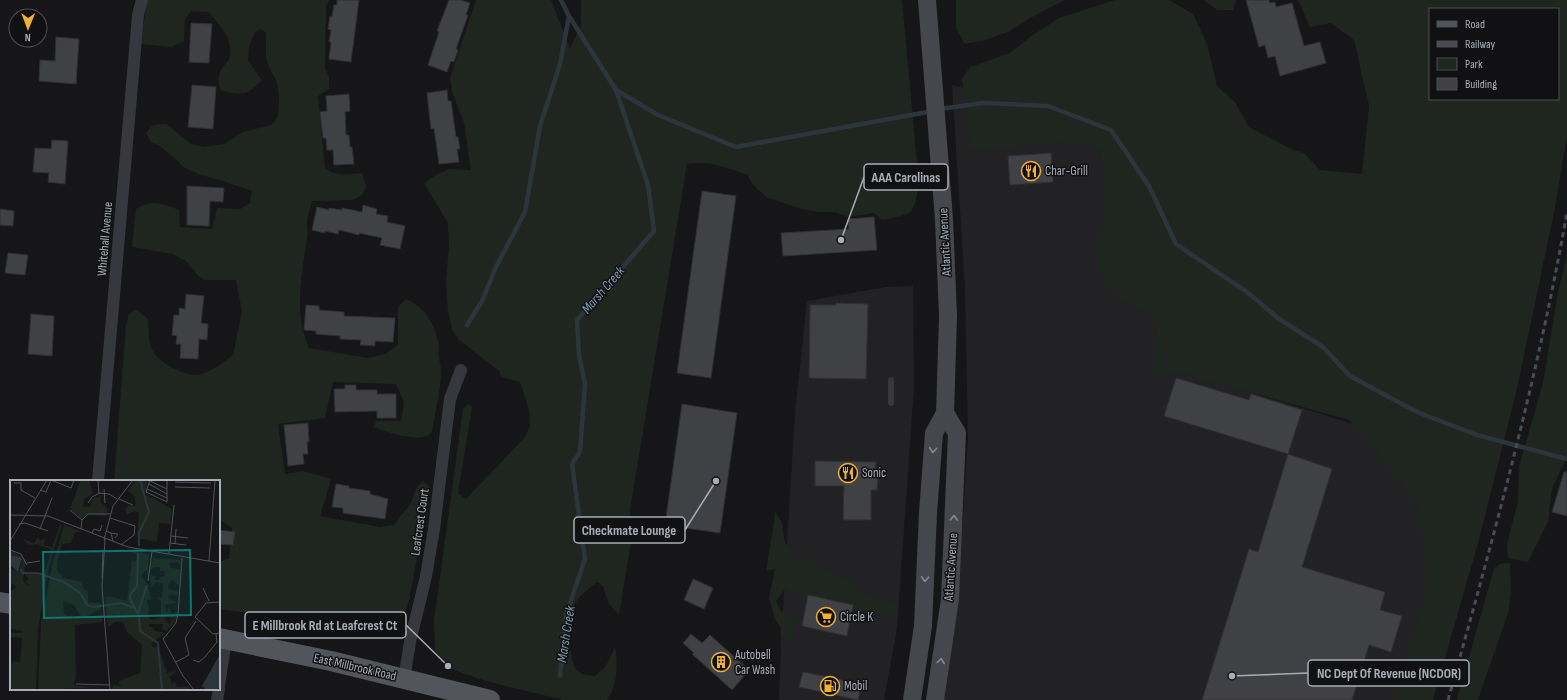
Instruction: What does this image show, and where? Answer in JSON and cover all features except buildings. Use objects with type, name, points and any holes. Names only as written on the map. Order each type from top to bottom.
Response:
[{"type":"main road","name":"Atlantic Avenue","points":[[912,700],[923,626],[928,513],[934,433],[945,414],[948,316],[946,256],[927,0]]},
{"type":"main road","name":"Atlantic Avenue","points":[[935,700],[950,599],[957,433],[945,414]]},
{"type":"main road","points":[[0,602],[10,604]]},
{"type":"main road","name":"East Millbrook Road","points":[[223,639],[331,661],[490,700]]},
{"type":"street","name":"Whitehall Avenue","points":[[98,480],[138,15],[142,0]]},
{"type":"street","name":"Leafcrest Court","points":[[404,679],[410,642],[426,576],[434,529],[450,399],[461,370]]},
{"type":"street","points":[[220,674],[223,639]]},
{"type":"street","points":[[217,700],[219,690]]},
{"type":"lane","points":[[891,380],[891,403]]},
{"type":"shaded area","points":[[952,85],[1121,127],[1197,290],[1188,373],[1479,463],[1404,700],[944,700],[962,533],[968,438],[965,288]]},
{"type":"shaded area","points":[[913,286],[914,386],[897,628],[884,700],[779,700],[795,412],[807,301],[886,287]]},
{"type":"green space","points":[[147,0],[329,0],[326,6],[325,69],[329,77],[329,89],[318,96],[325,168],[338,174],[362,173],[366,187],[361,196],[352,200],[312,201],[308,214],[307,236],[300,293],[301,321],[304,335],[309,348],[368,358],[385,354],[398,345],[398,307],[406,299],[418,306],[423,311],[431,321],[434,328],[438,343],[441,371],[440,386],[432,432],[425,437],[419,438],[406,436],[374,427],[376,421],[401,421],[404,402],[396,384],[333,382],[325,418],[278,424],[285,474],[303,471],[331,479],[320,516],[380,527],[394,525],[410,504],[417,487],[423,481],[430,487],[409,601],[402,621],[393,637],[292,619],[220,609],[220,562],[229,558],[232,528],[220,520],[220,480],[114,480],[126,325],[129,314],[136,309],[148,319],[151,347],[163,362],[183,373],[195,375],[210,371],[233,355],[242,312],[236,280],[205,280],[198,276],[187,262],[173,254],[132,247],[136,209],[142,206],[153,203],[168,205],[179,210],[180,227],[212,229],[217,208],[240,209],[250,203],[252,191],[201,175],[183,167],[160,146],[151,142],[146,133],[152,126],[166,124],[191,144],[204,147],[224,144],[243,132],[271,125],[278,117],[279,97],[277,82],[269,67],[266,57],[266,33],[261,29],[255,32],[249,46],[248,61],[262,80],[247,92],[238,94],[220,90],[218,81],[219,75],[229,60],[230,45],[222,28],[208,12],[191,11],[185,19],[184,41],[171,47],[141,44]]},
{"type":"green space","points":[[476,0],[551,0],[570,48],[581,25],[581,0],[902,0],[919,185],[915,203],[911,212],[882,220],[874,213],[848,217],[835,212],[818,212],[802,209],[766,197],[752,184],[748,175],[725,167],[710,164],[687,164],[630,510],[631,542],[619,615],[609,604],[603,586],[598,582],[580,597],[573,608],[572,614],[570,631],[571,651],[574,666],[578,671],[586,675],[595,676],[606,666],[615,647],[617,660],[615,681],[611,694],[607,700],[563,700],[486,681],[451,669],[435,650],[434,621],[463,409],[468,404],[472,407],[458,493],[466,499],[525,437],[530,426],[529,410],[520,382],[502,377],[499,371],[458,339],[452,330],[448,310],[446,282],[449,246],[448,223],[424,183],[434,176],[449,169],[471,170],[464,123],[452,92],[450,78]]},
{"type":"green space","points":[[956,0],[1065,0],[1039,13],[1008,32],[985,40],[965,44],[956,29]]},
{"type":"green space","points":[[1115,0],[1169,0],[1193,14],[1207,44],[1217,86],[1235,102],[1249,127],[1293,150],[1304,153],[1320,170],[1362,174],[1369,106],[1354,40],[1331,23],[1310,27],[1298,0],[1567,0],[1567,136],[1555,208],[1516,393],[1478,543],[1433,700],[1394,700],[1425,594],[1425,555],[1418,507],[1375,449],[1349,420],[1171,370],[1162,381],[1155,374],[1157,328],[1149,312],[1118,297],[1110,289],[1099,268],[1104,200],[1101,148],[1064,142],[970,150],[962,79],[970,67],[1010,53],[1030,37],[1059,18]]},
{"type":"green space","points":[[1204,0],[1236,0],[1233,10],[1217,10]]},
{"type":"green space","points":[[1567,255],[1567,456],[1552,489],[1548,522],[1528,562],[1508,558],[1507,544],[1518,502],[1519,467],[1543,383],[1558,292]]},
{"type":"green space","points":[[775,512],[782,522],[784,539],[792,558],[805,557],[855,583],[858,588],[873,598],[897,604],[897,619],[859,611],[850,602],[799,594],[785,589],[776,601],[780,610],[795,621],[795,636],[791,641],[781,637],[781,629],[774,617],[769,598],[775,569],[766,571]]},
{"type":"green space","points":[[1502,563],[1510,563],[1511,589],[1509,610],[1478,700],[1457,700],[1494,568]]},
{"type":"waterway","name":"Marsh Creek","points":[[560,676],[566,615],[585,559],[572,464],[580,452],[585,384],[579,355],[577,320],[654,231],[648,185],[616,90],[569,16],[561,0]]},
{"type":"waterway","points":[[467,325],[482,301],[496,267],[525,212],[540,126],[560,64],[569,16]]},
{"type":"waterway","points":[[616,90],[658,115],[736,147],[933,111]]},
{"type":"waterway","points":[[940,109],[983,103],[1048,106],[1111,130],[1149,186],[1176,244],[1247,292],[1278,318],[1323,347],[1350,376],[1417,412],[1477,435],[1567,459]]},
{"type":"railway","points":[[1448,700],[1514,458],[1542,335],[1567,212]]},
{"type":"place","name":"Char-Grill","points":[[1031,171]]},
{"type":"place","name":"AAA Carolinas","points":[[841,240]]},
{"type":"place","name":"Sonic","points":[[848,473]]},
{"type":"place","name":"Checkmate Lounge","points":[[716,481]]},
{"type":"place","name":"Circle K","points":[[826,617]]},
{"type":"place","name":"Autobell Car Wash","points":[[721,662]]},
{"type":"place","name":"E Millbrook Rd at Leafcrest Ct","points":[[448,666]]},
{"type":"place","name":"NC Dept Of Revenue (NCDOR)","points":[[1232,676]]},
{"type":"place","name":"Mobil","points":[[830,686]]}]
